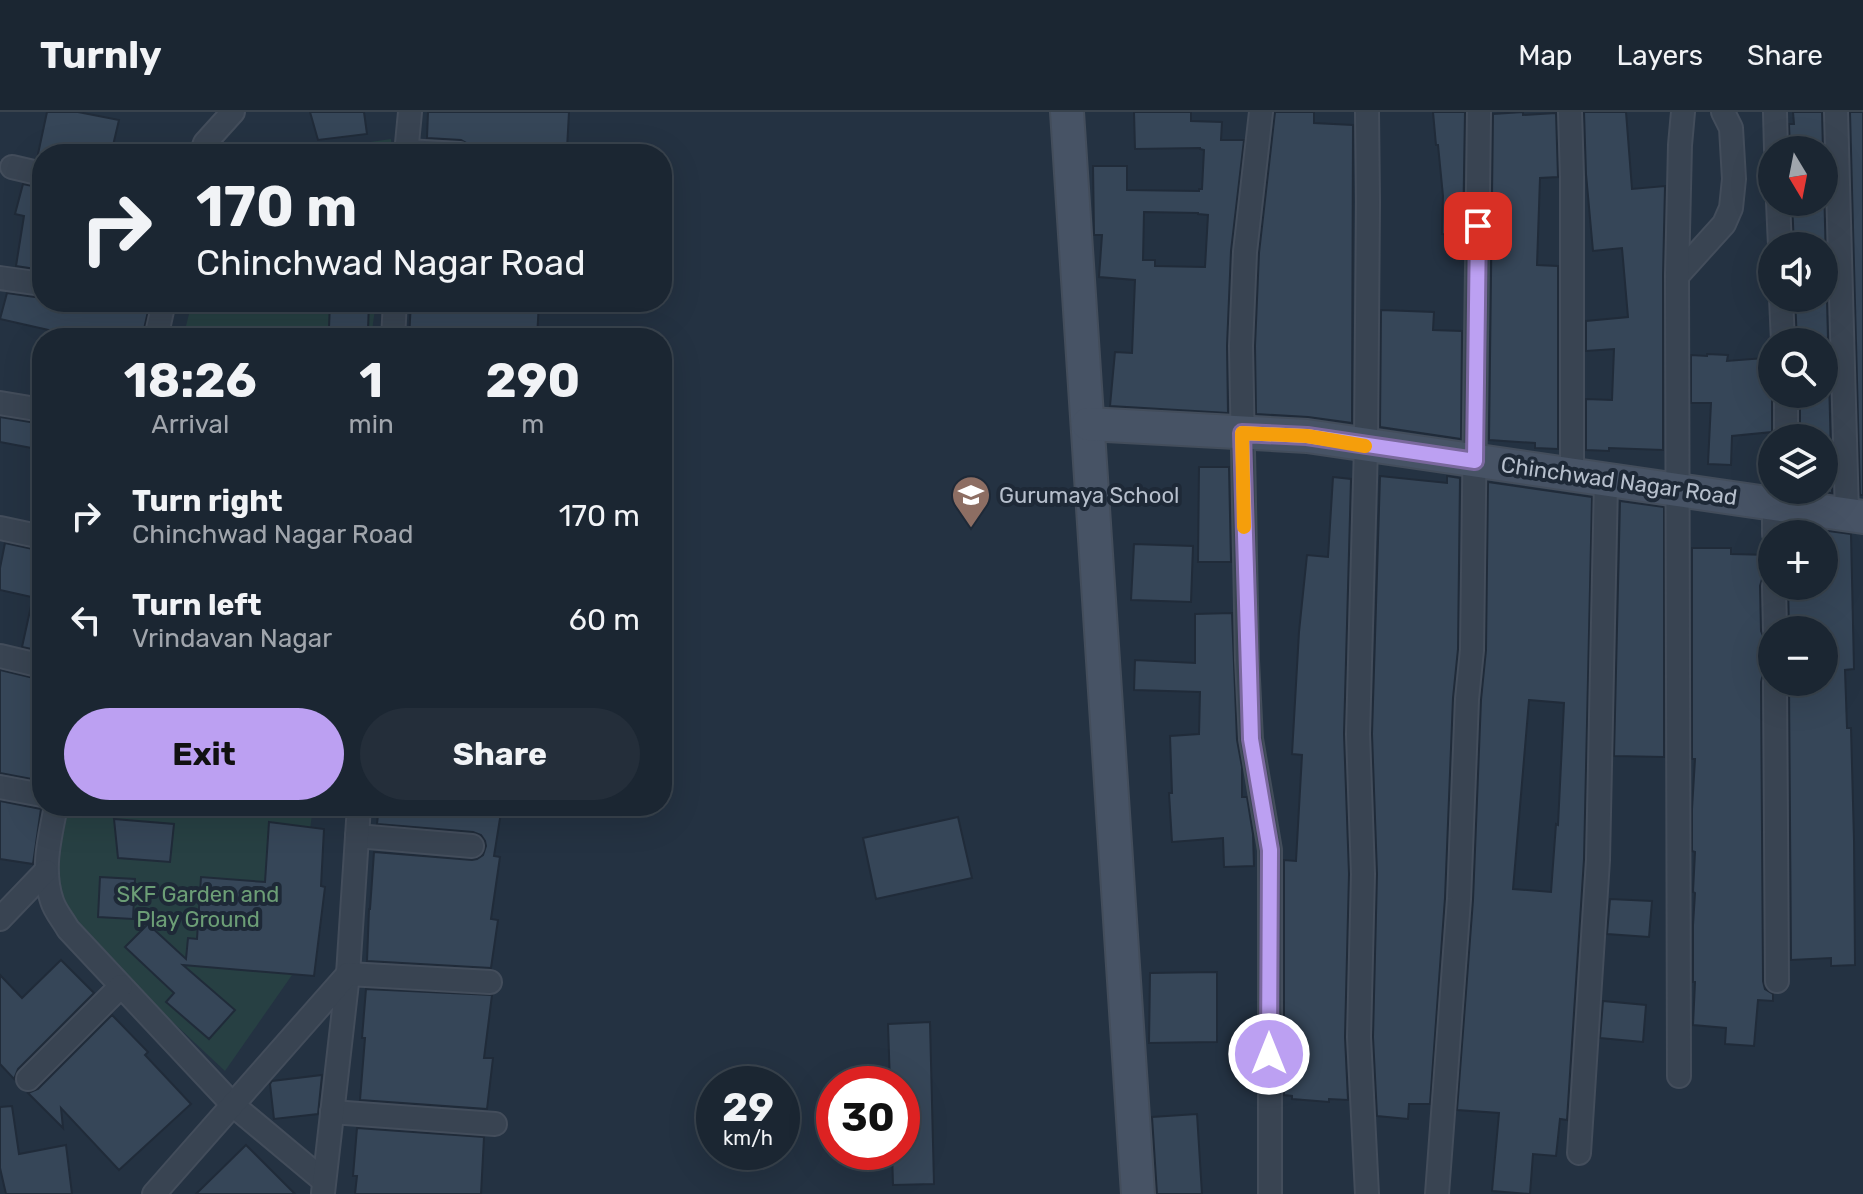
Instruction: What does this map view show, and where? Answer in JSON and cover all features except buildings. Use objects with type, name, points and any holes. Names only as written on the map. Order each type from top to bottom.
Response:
[{"type":"street","points":[[205,144],[233,112]]},
{"type":"street","points":[[407,144],[410,112]]},
{"type":"street","points":[[1067,112],[1138,1194]]},
{"type":"street","points":[[1261,112],[1245,252],[1241,346],[1251,739],[1270,850],[1270,1194]]},
{"type":"street","points":[[1367,112],[1366,446],[1358,734],[1363,874],[1359,1037],[1367,1194]]},
{"type":"street","points":[[1437,1194],[1459,899],[1472,650],[1479,112]]},
{"type":"street","points":[[1570,112],[1572,475]]},
{"type":"street","points":[[1679,1076],[1677,276],[1683,112]]},
{"type":"street","points":[[1677,276],[1724,224],[1731,208],[1734,179],[1731,128],[1723,112]]},
{"type":"street","points":[[1775,112],[1776,136]]},
{"type":"street","points":[[1836,112],[1855,516]]},
{"type":"street","points":[[12,167],[32,172]]},
{"type":"street","points":[[0,278],[32,283]]},
{"type":"street","points":[[0,403],[32,408]]},
{"type":"street","name":"Chinchwad Nagar Road","points":[[1088,424],[1307,436],[1780,508],[1855,516]]},
{"type":"street","points":[[1579,1153],[1598,860],[1606,481]]},
{"type":"street","points":[[0,528],[32,535]]},
{"type":"street","points":[[0,656],[32,664]]},
{"type":"street","points":[[1775,696],[1777,981]]},
{"type":"street","points":[[0,787],[32,793]]},
{"type":"street","points":[[54,816],[46,871],[52,902],[68,929],[233,1105],[323,1187]]},
{"type":"street","points":[[323,1187],[348,974],[358,816]]},
{"type":"street","points":[[357,836],[472,846]]},
{"type":"street","points":[[0,919],[46,871]]},
{"type":"street","points":[[348,974],[490,982]]},
{"type":"street","points":[[154,1194],[348,974]]},
{"type":"street","points":[[28,1079],[121,986]]},
{"type":"street","points":[[332,1112],[495,1124]]},
{"type":"green space","points":[[391,139],[391,144],[357,144]]},
{"type":"green space","points":[[190,312],[375,312],[372,328],[186,328]]},
{"type":"green space","name":"SKF Garden and Play Ground","points":[[57,816],[312,816],[292,975],[225,1071],[37,895]]},
{"type":"slow traffic","points":[[1244,527],[1242,433],[1307,436],[1365,446]]},
{"type":"place","name":"Gurumaya School","points":[[971,529]]},
{"type":"route","points":[[1269,1054],[1270,850],[1251,739],[1242,433],[1307,436],[1475,461],[1478,226]]}]
